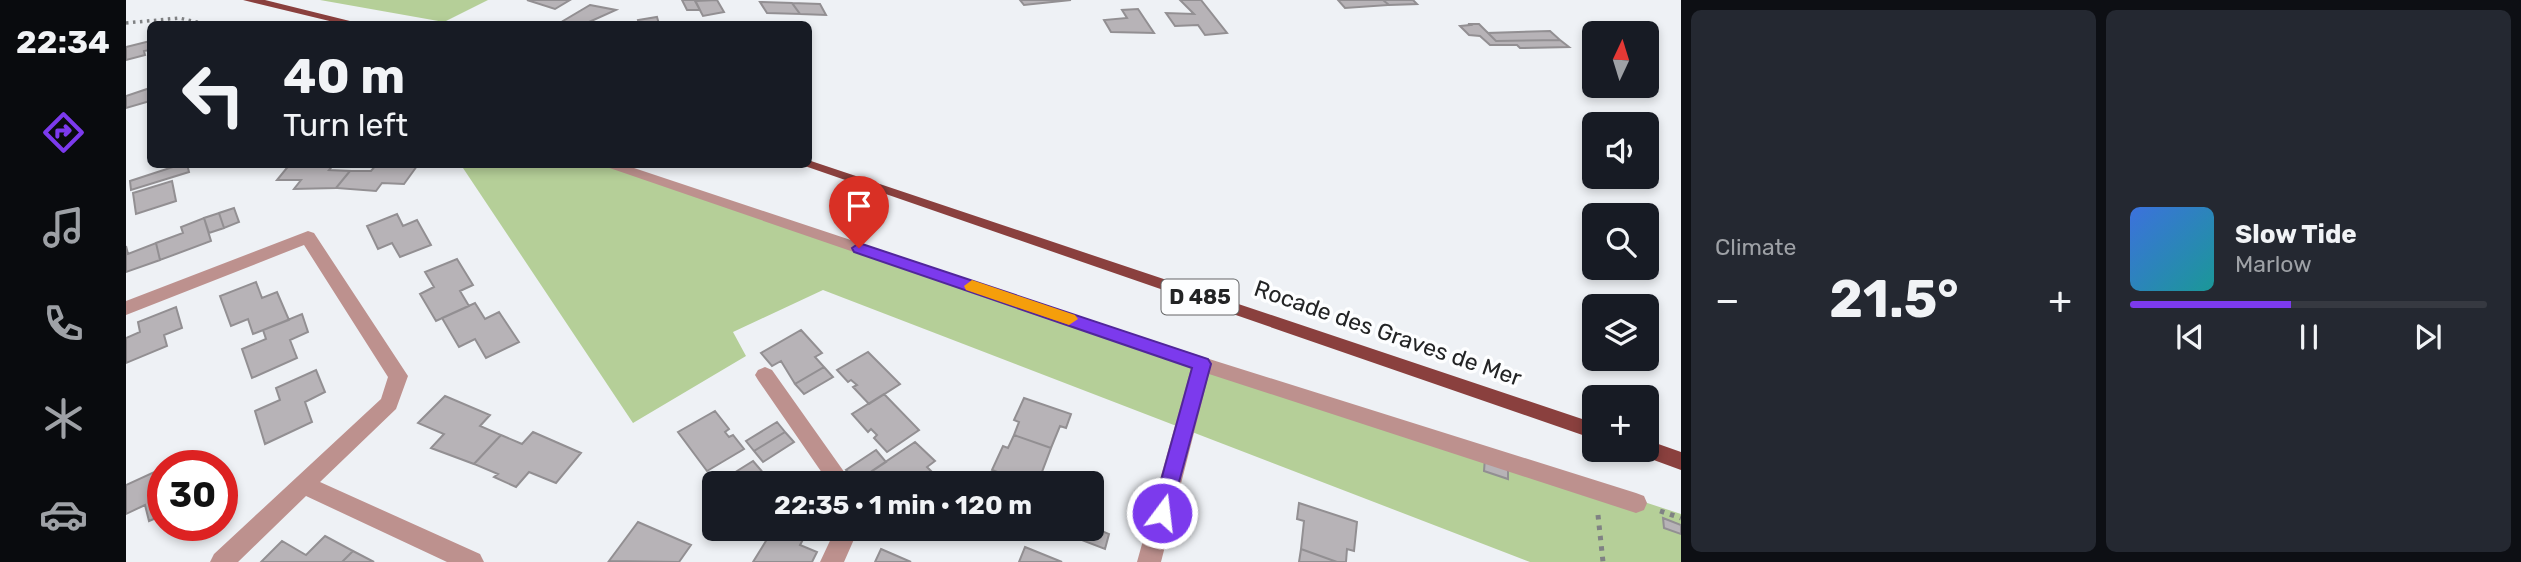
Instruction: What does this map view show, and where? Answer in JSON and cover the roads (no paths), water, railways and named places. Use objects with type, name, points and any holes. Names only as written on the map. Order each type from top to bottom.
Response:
[{"type":"main road","points":[[249,0],[343,21]]},
{"type":"main road","name":"Rocade des Graves de Mer","points":[[812,166],[1582,427]]},
{"type":"main road","points":[[1659,453],[1681,461]]},
{"type":"street","points":[[617,168],[1202,364],[1636,503]]},
{"type":"street","points":[[126,308],[308,237],[398,376],[389,403],[222,562]]},
{"type":"street","points":[[1149,562],[1202,364]]},
{"type":"street","points":[[765,375],[833,471]]},
{"type":"street","points":[[304,485],[472,562]]},
{"type":"street","points":[[832,562],[842,541]]}]
